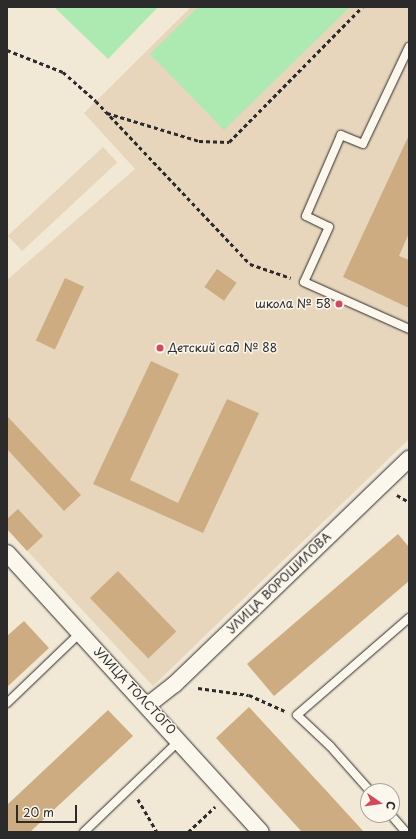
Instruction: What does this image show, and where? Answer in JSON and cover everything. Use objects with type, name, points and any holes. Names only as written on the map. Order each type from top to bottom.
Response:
[{"type":"street","name":"УЛИЦА ВОРОШИЛОВА","points":[[148,705],[175,684],[409,459]]},
{"type":"street","name":"УЛИЦА ТОЛСТОГО","points":[[7,553],[180,740],[227,796],[261,832]]},
{"type":"lane","points":[[409,47],[363,144],[341,135],[306,216],[329,226],[304,282],[409,329]]},
{"type":"lane","points":[[363,783],[330,746],[296,715],[409,618]]},
{"type":"lane","points":[[7,703],[80,633]]},
{"type":"lane","points":[[84,832],[180,740]]},
{"type":"lane","points":[[398,823],[406,832]]},
{"type":"path","points":[[107,113],[198,141],[229,142],[362,7]]},
{"type":"path","points":[[7,50],[63,72],[107,113],[250,264],[304,282]]},
{"type":"path","points":[[175,684],[249,696],[296,715]]},
{"type":"path","points":[[131,787],[157,832]]},
{"type":"path","points":[[188,832],[227,796]]},
{"type":"shaded area","points":[[191,7],[409,7],[409,439],[153,686],[7,529],[7,280],[135,169],[84,113]]},
{"type":"shaded area","points":[[103,147],[117,162],[22,251],[8,236]]},
{"type":"green space","points":[[54,7],[158,7],[108,59]]},
{"type":"green space","points":[[198,7],[350,7],[224,130],[150,54]]},
{"type":"building","points":[[409,135],[409,233],[399,256],[409,260],[409,308],[343,277]]},
{"type":"building","points":[[217,269],[237,283],[224,301],[204,287]]},
{"type":"building","points":[[65,278],[84,287],[55,349],[36,341]]},
{"type":"building","points":[[151,361],[179,374],[130,480],[178,503],[227,399],[259,413],[203,533],[93,484]]},
{"type":"building","points":[[7,416],[81,495],[64,511],[7,449]]},
{"type":"building","points":[[18,509],[43,536],[27,551],[7,529],[7,519]]},
{"type":"building","points":[[398,534],[409,547],[409,581],[274,696],[247,664]]},
{"type":"building","points":[[118,571],[176,631],[148,659],[90,598]]},
{"type":"building","points":[[24,621],[49,648],[7,687],[7,636]]},
{"type":"building","points":[[249,707],[364,832],[302,832],[216,738]]},
{"type":"building","points":[[108,710],[133,736],[30,832],[7,832],[7,805]]},
{"type":"place","name":"школа № 58","points":[[339,304]]},
{"type":"place","name":"Детский сад № 88","points":[[160,348]]}]
